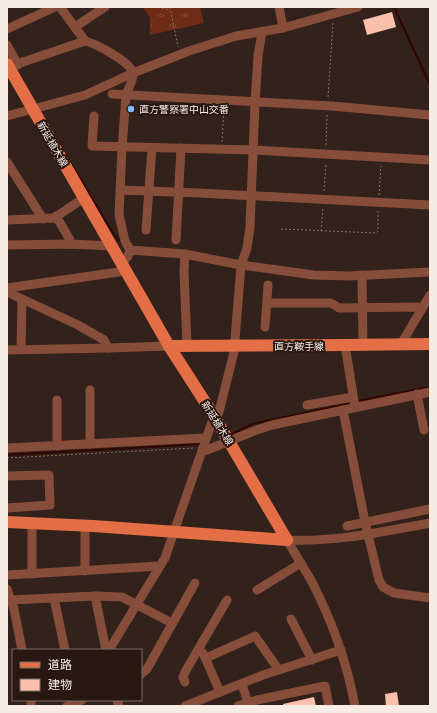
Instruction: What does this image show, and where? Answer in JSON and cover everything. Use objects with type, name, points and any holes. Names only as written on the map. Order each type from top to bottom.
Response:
[{"type":"main road","name":"新延植木線","points":[[12,66],[84,198],[169,346],[229,440],[287,540]]},
{"type":"main road","name":"直方鞍手線","points":[[169,346],[430,344]]},
{"type":"main road","points":[[7,522],[175,531],[287,540]]},
{"type":"street","points":[[7,29],[55,7]]},
{"type":"street","points":[[60,7],[85,41]]},
{"type":"street","points":[[75,27],[105,7]]},
{"type":"street","points":[[279,7],[283,28]]},
{"type":"street","points":[[7,116],[85,95],[180,54],[236,36],[283,28],[358,7]]},
{"type":"street","points":[[110,649],[165,558],[214,416],[219,412],[235,346],[241,265],[247,248],[250,227],[255,102],[258,56],[262,32]]},
{"type":"street","points":[[7,46],[12,66],[85,41],[92,43],[123,61],[133,73],[132,83],[128,88],[126,95],[120,190],[119,215],[125,241],[130,250],[124,267],[7,288]]},
{"type":"street","points":[[112,94],[328,106],[430,115]]},
{"type":"street","points":[[94,116],[92,146],[254,150],[430,160]]},
{"type":"street","points":[[146,230],[152,148]]},
{"type":"street","points":[[176,240],[181,148]]},
{"type":"street","points":[[7,162],[11,176],[43,219]]},
{"type":"street","points":[[120,190],[430,205]]},
{"type":"street","points":[[7,220],[50,219],[84,198]]},
{"type":"street","points":[[56,216],[70,240],[70,244]]},
{"type":"street","points":[[7,245],[70,244],[112,246]]},
{"type":"street","points":[[130,250],[185,254],[241,265],[314,275],[362,276],[430,272]]},
{"type":"street","points":[[185,254],[186,346]]},
{"type":"street","points":[[362,276],[363,345]]},
{"type":"street","points":[[265,327],[268,285]]},
{"type":"street","points":[[7,292],[78,325],[104,340],[108,348]]},
{"type":"street","points":[[401,344],[430,295]]},
{"type":"street","points":[[21,349],[22,299]]},
{"type":"street","points":[[267,303],[331,303],[340,308],[418,307],[422,309]]},
{"type":"street","points":[[345,345],[355,407]]},
{"type":"street","points":[[7,350],[169,346]]},
{"type":"street","points":[[90,390],[90,444]]},
{"type":"street","points":[[202,450],[207,450],[222,445],[229,440],[272,425],[430,392]]},
{"type":"street","points":[[417,394],[424,430]]},
{"type":"street","points":[[308,405],[353,397]]},
{"type":"street","points":[[56,446],[57,400]]},
{"type":"street","points":[[343,410],[365,522],[379,580],[384,587],[394,593],[430,598]]},
{"type":"street","points":[[7,448],[206,438]]},
{"type":"street","points":[[7,476],[50,475],[50,505],[7,508]]},
{"type":"street","points":[[347,526],[430,509]]},
{"type":"street","points":[[287,540],[317,541],[368,535],[430,522]]},
{"type":"street","points":[[32,523],[32,574]]},
{"type":"street","points":[[85,526],[85,571]]},
{"type":"street","points":[[287,540],[322,603],[341,650],[350,679],[355,706]]},
{"type":"street","points":[[257,590],[301,563]]},
{"type":"street","points":[[7,576],[160,566]]},
{"type":"street","points":[[142,673],[147,668],[195,583]]},
{"type":"street","points":[[7,589],[11,600],[22,649]]},
{"type":"street","points":[[95,596],[106,649]]},
{"type":"street","points":[[11,600],[95,596],[122,597],[172,623]]},
{"type":"street","points":[[54,598],[65,649]]},
{"type":"street","points":[[185,682],[183,678],[185,672],[227,600]]},
{"type":"street","points":[[292,619],[312,660]]},
{"type":"street","points":[[206,658],[255,636],[279,670]]},
{"type":"street","points":[[200,646],[220,692]]},
{"type":"street","points":[[185,706],[279,670],[341,650]]},
{"type":"street","points":[[242,684],[249,705]]},
{"type":"street","points":[[238,706],[249,705],[265,698],[325,686],[329,706]]},
{"type":"street","points":[[67,706],[78,701]]},
{"type":"path","points":[[158,7],[170,10]]},
{"type":"path","points":[[170,7],[180,54]]},
{"type":"path","points":[[321,231],[324,199],[333,14]]},
{"type":"path","points":[[221,149],[224,101]]},
{"type":"path","points":[[281,229],[376,234],[378,231],[381,157]]},
{"type":"path","points":[[7,458],[198,448],[202,450]]},
{"type":"green space","points":[[143,7],[200,7],[204,23],[150,35],[150,18]]},
{"type":"building","points":[[392,12],[396,27],[367,35],[363,20]]},
{"type":"building","points":[[397,692],[399,706],[386,706],[385,694]]},
{"type":"building","points":[[314,697],[316,706],[283,706],[283,704]]},
{"type":"waterway","points":[[394,7],[430,85]]},
{"type":"waterway","points":[[57,140],[113,233],[121,243],[123,243]]},
{"type":"waterway","points":[[357,401],[430,387]]},
{"type":"waterway","points":[[230,435],[252,424],[351,403]]},
{"type":"waterway","points":[[7,455],[201,444]]},
{"type":"place","name":"直方警察署中山交番","points":[[131,109]]}]
